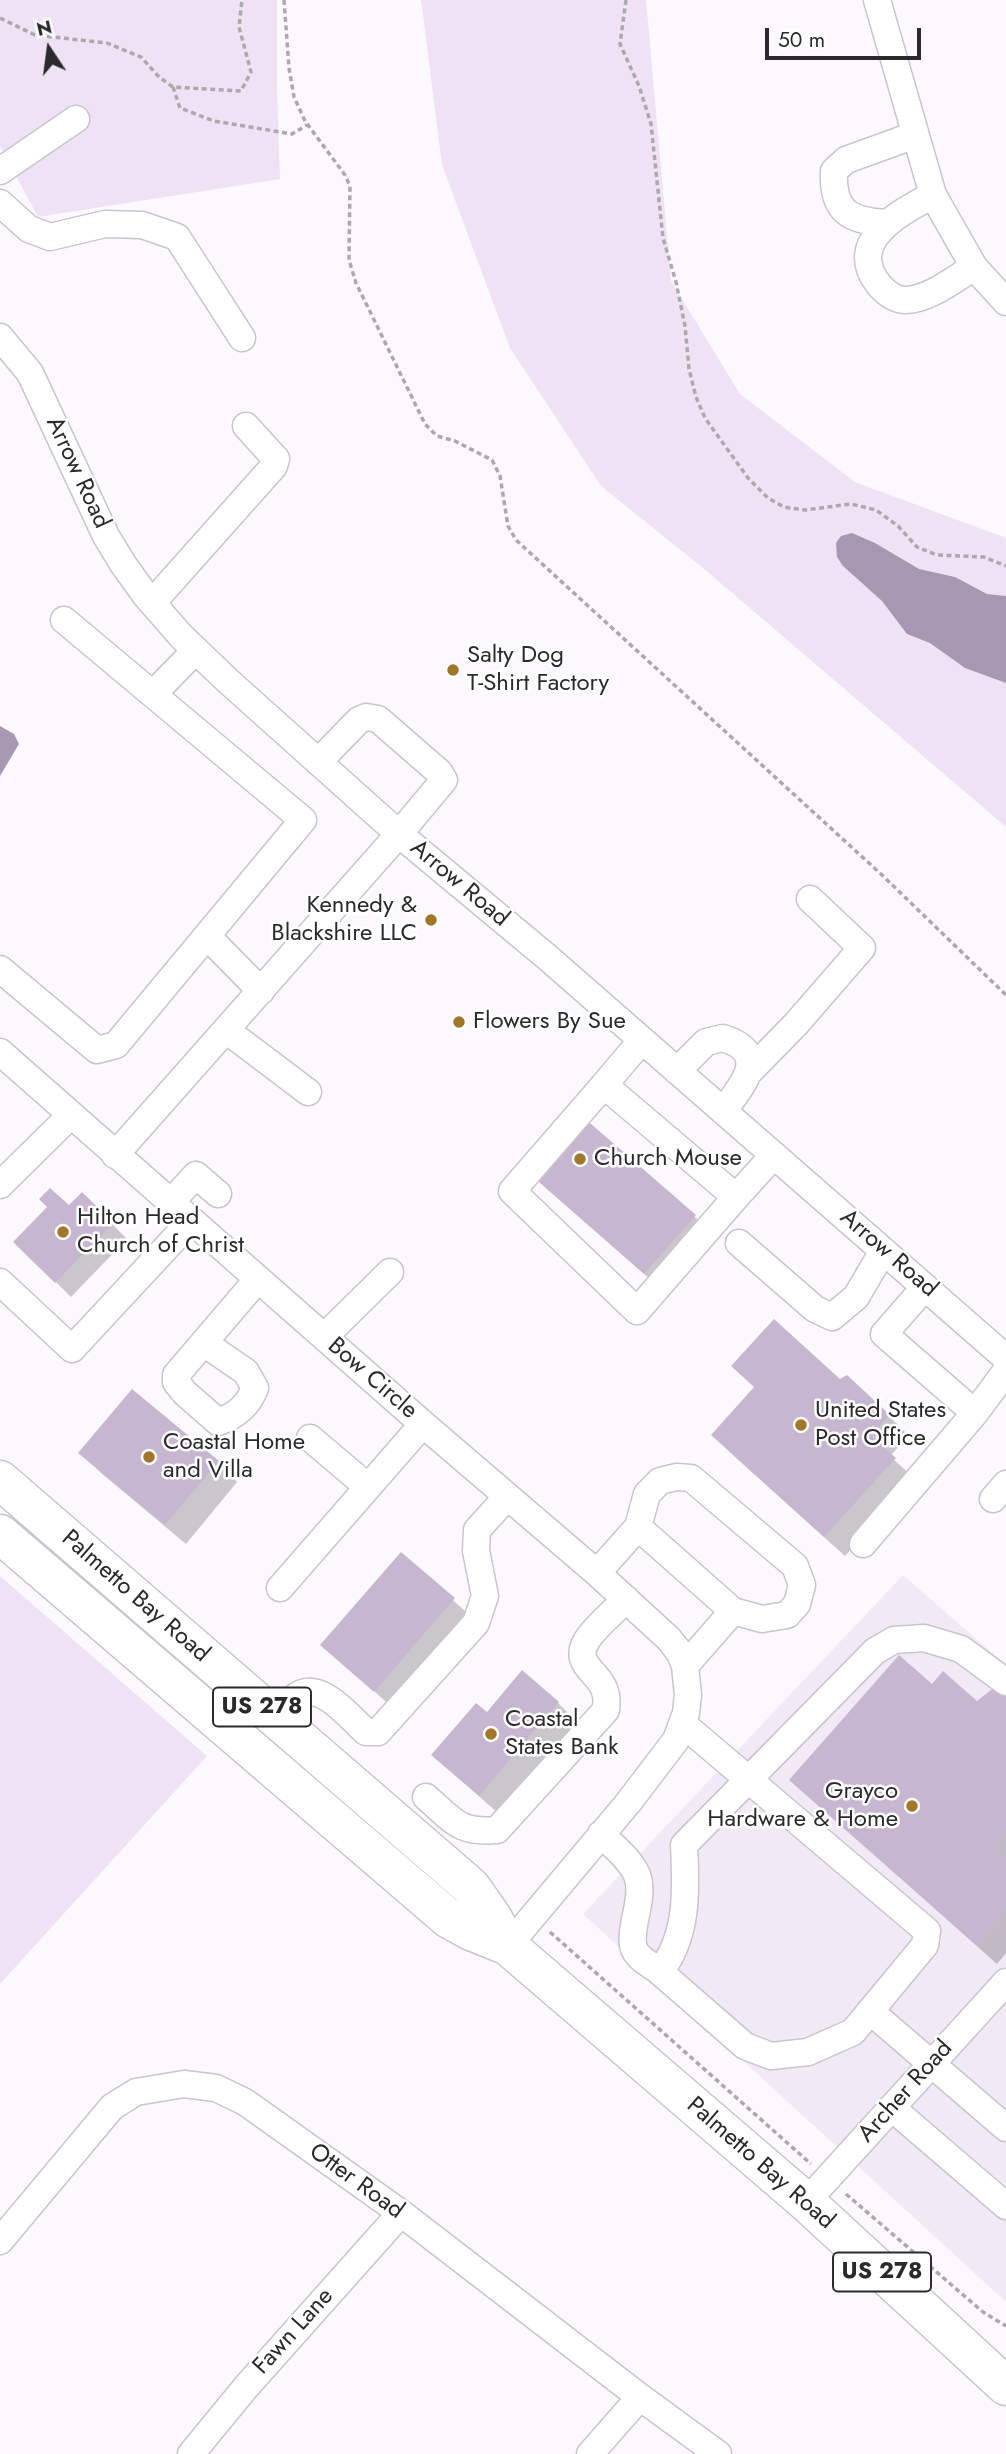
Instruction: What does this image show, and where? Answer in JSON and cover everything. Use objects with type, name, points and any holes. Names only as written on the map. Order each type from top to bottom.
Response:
[{"type":"highway","name":"Palmetto Bay Road","points":[[0,1480],[471,1887],[508,1946]]},
{"type":"highway","name":"Palmetto Bay Road","points":[[0,1534],[449,1919],[508,1946],[806,2202],[1006,2386]]},
{"type":"street","points":[[877,0],[933,195],[974,267],[1006,302]]},
{"type":"street","points":[[0,171],[76,119]]},
{"type":"street","points":[[886,223],[870,222],[851,216],[836,203],[833,189],[834,171],[846,160],[915,135]]},
{"type":"street","points":[[933,195],[886,223],[874,235],[869,257],[875,280],[897,299],[908,300],[927,295],[974,267]]},
{"type":"street","points":[[0,203],[29,229],[50,237],[105,224],[142,225],[177,237],[242,338]]},
{"type":"street","name":"Arrow Road","points":[[0,337],[30,373],[106,536],[123,564],[152,603],[196,650],[399,834],[547,957],[1006,1358]]},
{"type":"street","points":[[152,603],[274,467],[276,460],[246,426]]},
{"type":"street","points":[[0,969],[97,1050],[116,1045],[303,820],[64,620]]},
{"type":"street","points":[[153,694],[196,650]]},
{"type":"street","points":[[115,1155],[444,780],[439,772],[378,719],[366,717],[359,720],[318,762]]},
{"type":"street","points":[[723,1111],[750,1070],[796,1024],[862,948],[810,899]]},
{"type":"street","points":[[207,936],[261,990]]},
{"type":"street","points":[[226,1030],[308,1093]]},
{"type":"street","points":[[677,1071],[706,1042],[723,1038],[743,1048],[750,1060],[750,1070]]},
{"type":"street","points":[[642,1040],[512,1191],[637,1311],[774,1155]]},
{"type":"street","name":"Bow Circle","points":[[0,1052],[423,1424],[597,1573],[669,1639],[680,1653],[685,1666],[688,1695],[683,1724],[667,1754],[508,1946]]},
{"type":"street","points":[[604,1086],[736,1197]]},
{"type":"street","points":[[0,1185],[71,1115]]},
{"type":"street","points":[[170,1203],[196,1175],[218,1194]]},
{"type":"street","points":[[0,1282],[72,1349],[191,1221]]},
{"type":"street","points":[[739,1243],[815,1309],[832,1317],[856,1297],[883,1251]]},
{"type":"street","points":[[324,1337],[390,1272]]},
{"type":"street","points":[[204,1343],[258,1279]]},
{"type":"street","points":[[925,1287],[884,1334],[975,1413]]},
{"type":"street","points":[[863,1544],[975,1413],[1006,1371]]},
{"type":"street","points":[[280,1588],[423,1424]]},
{"type":"street","points":[[310,1438],[368,1487]]},
{"type":"street","points":[[597,1573],[638,1527],[647,1494],[660,1481],[676,1477],[691,1478],[795,1566],[802,1585],[797,1604],[787,1615],[762,1619],[733,1611],[638,1527]]},
{"type":"street","points":[[276,1719],[294,1698],[302,1693],[315,1692],[326,1697],[366,1732],[378,1732],[476,1623],[485,1596],[476,1551],[477,1530],[507,1497]]},
{"type":"street","points":[[426,1797],[461,1826],[475,1832],[497,1830],[606,1710],[608,1698],[601,1682],[587,1670],[583,1657],[586,1641],[626,1599]]},
{"type":"street","points":[[685,1666],[733,1611]]},
{"type":"street","points":[[660,1972],[672,1956],[684,1917],[684,1845],[875,1651],[894,1640],[924,1638],[961,1649],[1006,1682]]},
{"type":"street","points":[[601,1834],[637,1875],[640,1906],[632,1942],[636,1954],[744,2046],[771,2056],[808,2052],[853,2032],[925,1945],[927,1931],[683,1724]]},
{"type":"street","name":"Archer Road","points":[[806,2202],[1006,1982]]},
{"type":"street","points":[[870,2011],[1006,2128]]},
{"type":"street","name":"Otter Road","points":[[0,2241],[112,2107],[136,2092],[184,2084],[216,2088],[245,2102],[401,2213],[718,2454]]},
{"type":"street","points":[[892,2108],[1006,2206]]},
{"type":"street","name":"Fawn Lane","points":[[191,2454],[246,2387],[401,2213]]},
{"type":"street","points":[[590,2454],[640,2397]]},
{"type":"path","points":[[0,18],[35,35],[107,43],[141,57],[159,77],[173,87],[241,91],[251,72],[239,27],[242,0]]},
{"type":"path","points":[[284,0],[294,97],[308,125],[345,175],[350,186],[349,260],[356,283],[425,424],[437,436],[455,441],[492,460],[500,476],[508,526],[516,540],[882,875],[1006,995]]},
{"type":"path","points":[[626,0],[621,44],[639,86],[651,124],[663,238],[685,326],[689,369],[705,418],[748,478],[768,498],[784,507],[805,510],[851,504],[876,510],[898,526],[916,547],[937,555],[984,557],[1006,566]]},
{"type":"path","points":[[173,87],[180,108],[214,121],[292,134],[308,125]]},
{"type":"shaded area","points":[[0,0],[277,0],[280,179],[38,217],[0,146]]},
{"type":"shaded area","points":[[421,0],[646,0],[671,281],[740,394],[855,482],[1006,538],[1006,827],[703,568],[601,486],[510,348],[442,165]]},
{"type":"shaded area","points":[[852,533],[919,569],[955,577],[987,594],[1006,596],[1006,683],[965,668],[930,643],[907,634],[882,601],[843,566],[837,557],[836,543],[841,536]]},
{"type":"shaded area","points":[[0,726],[14,734],[19,744],[0,776]]},
{"type":"shaded area","points":[[903,1575],[1006,1665],[1006,2302],[583,1914]]},
{"type":"shaded area","points":[[0,1576],[207,1756],[0,1984]]},
{"type":"building","points":[[583,1117],[696,1215],[644,1274],[532,1176]]},
{"type":"building","name":"Hilton Head Church of Christ","points":[[50,1188],[69,1205],[82,1192],[114,1223],[55,1283],[13,1242],[47,1207],[39,1199]]},
{"type":"building","name":"United States Post Office","points":[[774,1319],[840,1379],[847,1375],[890,1415],[871,1436],[896,1458],[824,1537],[711,1435],[754,1387],[731,1366]]},
{"type":"building","name":"Coastal Home and Villa","points":[[132,1389],[219,1461],[165,1525],[78,1453]]},
{"type":"building","points":[[401,1552],[455,1598],[374,1692],[320,1645]]},
{"type":"building","name":"Grayco Hardware & Home","points":[[899,1655],[932,1684],[943,1671],[977,1701],[995,1687],[1006,1696],[1006,1832],[993,1847],[1006,1858],[1006,1910],[976,1945],[789,1780]]},
{"type":"building","name":"Coastal States Bank","points":[[522,1670],[559,1702],[479,1796],[431,1755],[476,1703],[487,1712]]},
{"type":"place","name":"Salty Dog T-Shirt Factory","points":[[453,670]]},
{"type":"place","name":"Kennedy & Blackshire LLC","points":[[431,920]]},
{"type":"place","name":"Flowers By Sue","points":[[459,1022]]},
{"type":"place","name":"Church Mouse","points":[[580,1159]]},
{"type":"place","name":"Hilton Head Church of Christ","points":[[63,1232]]},
{"type":"place","name":"United States Post Office","points":[[801,1425]]},
{"type":"place","name":"Coastal Home and Villa","points":[[149,1457]]},
{"type":"place","name":"Coastal States Bank","points":[[491,1734]]},
{"type":"place","name":"Grayco Hardware & Home","points":[[912,1806]]}]
